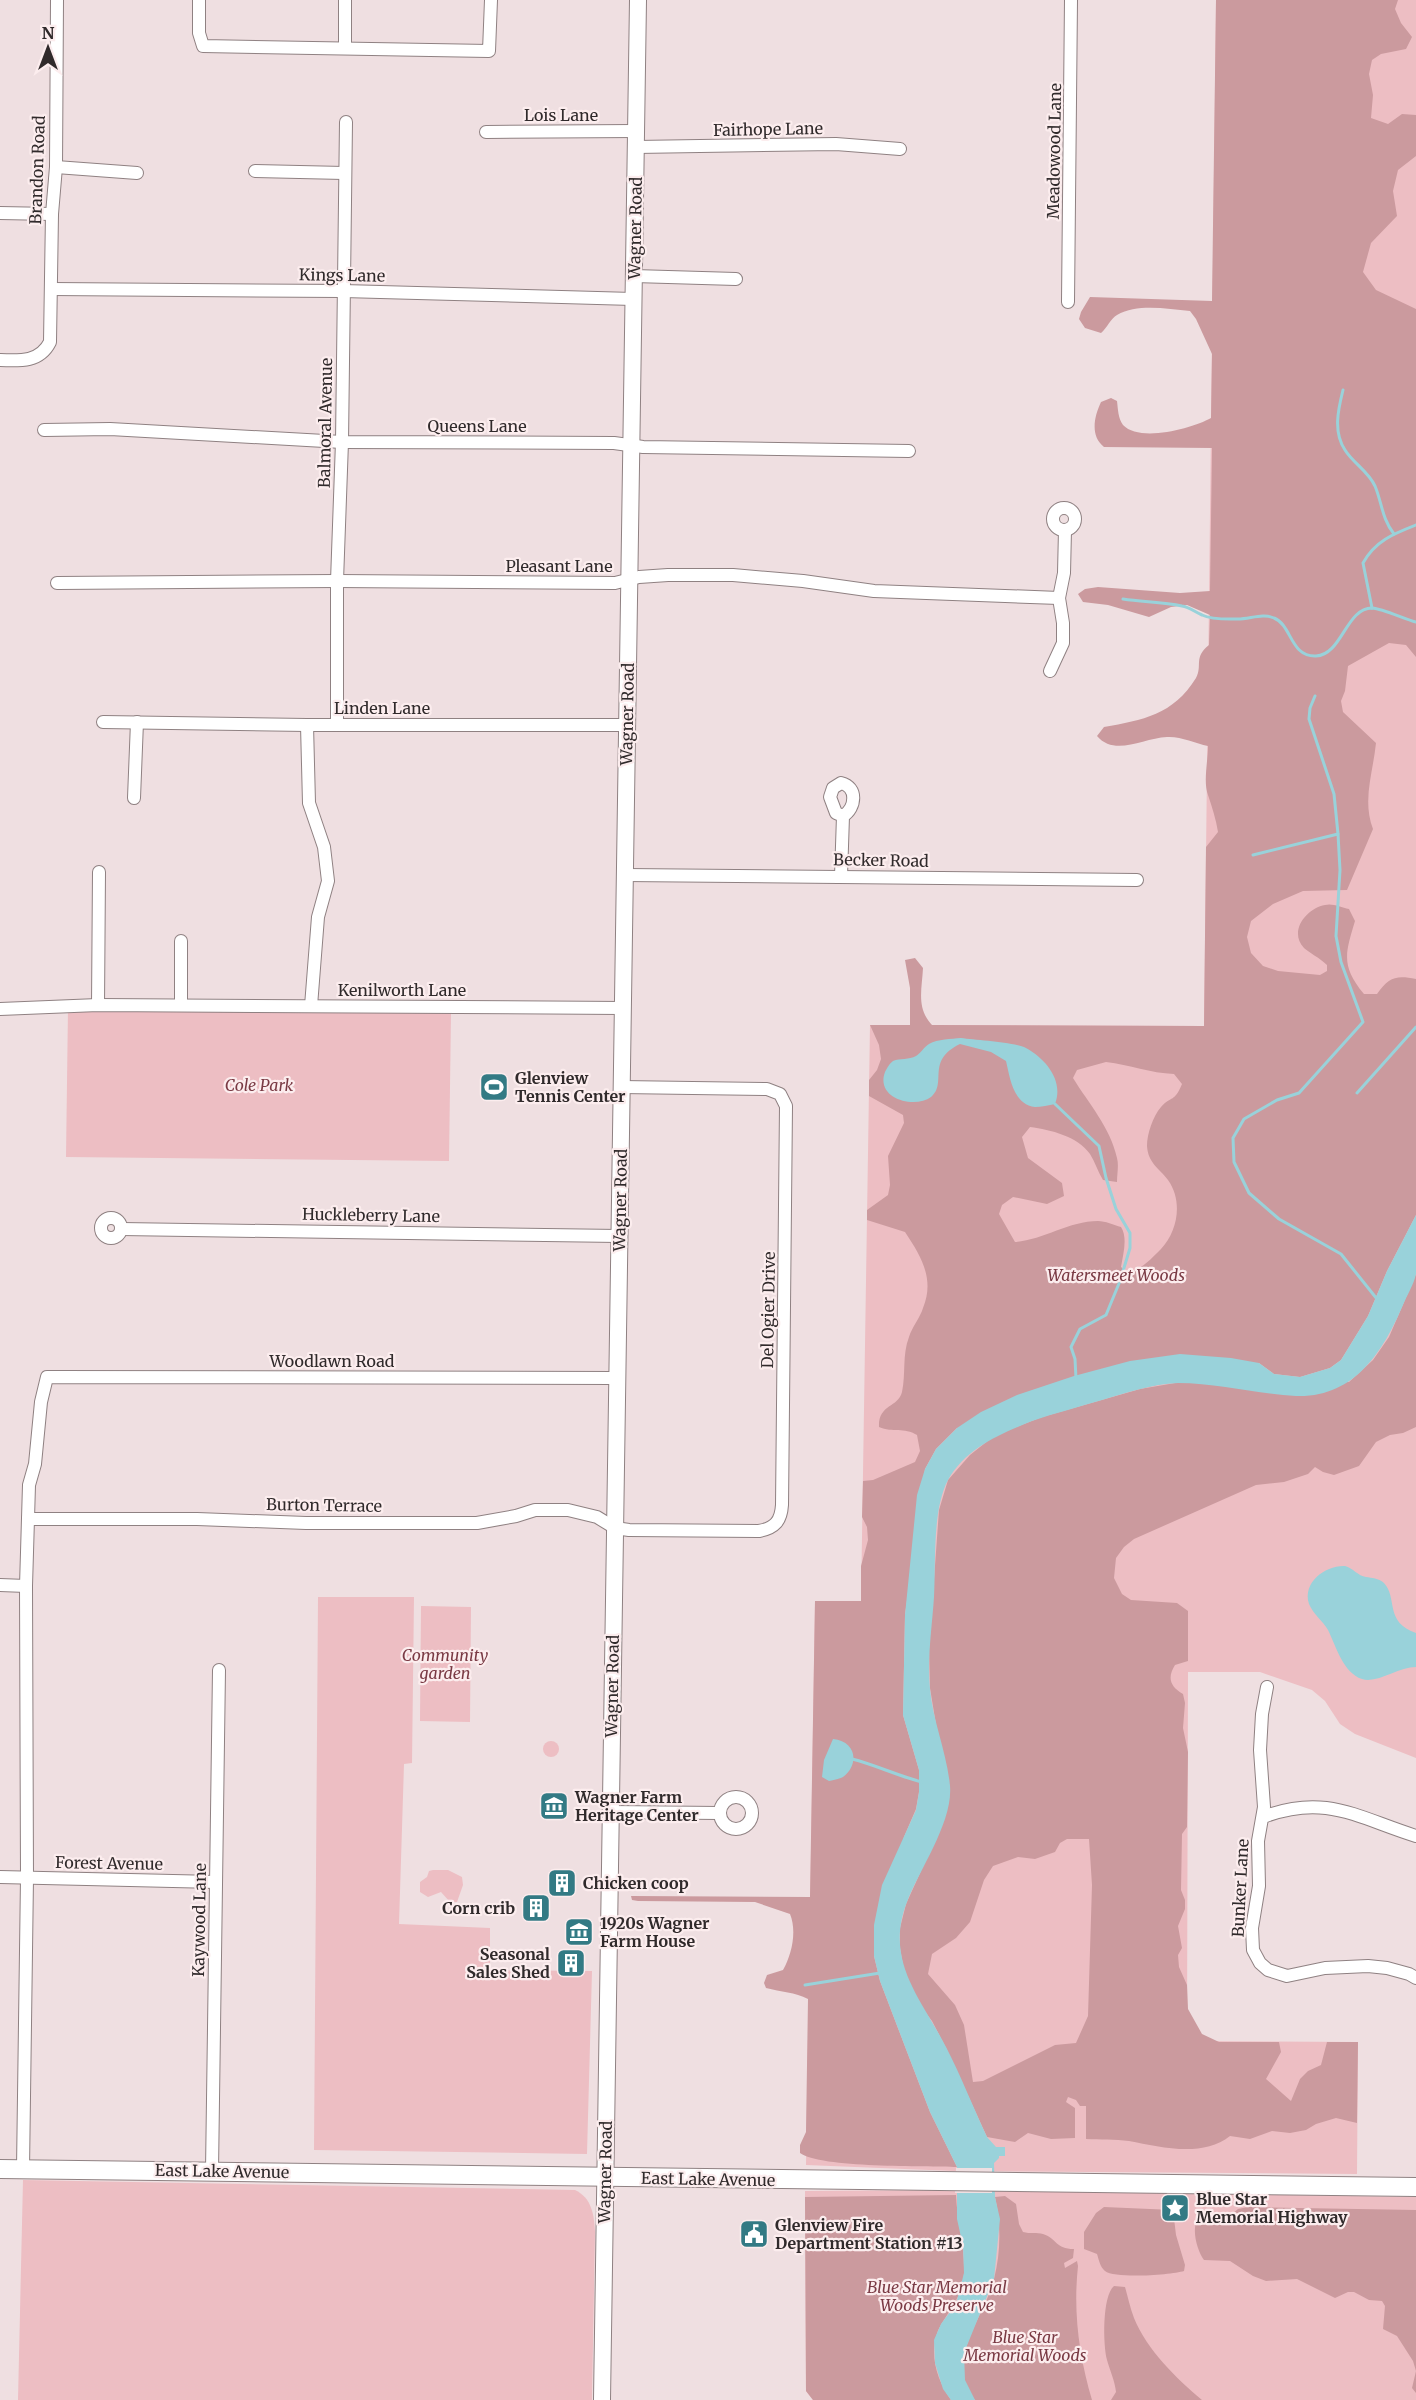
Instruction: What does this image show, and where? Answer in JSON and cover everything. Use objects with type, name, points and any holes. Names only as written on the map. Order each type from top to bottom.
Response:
[{"type":"main road","name":"East Lake Avenue","points":[[0,2169],[1416,2187]]},
{"type":"street","name":"Brandon Road","points":[[0,360],[29,360],[40,356],[50,342],[52,214],[56,167],[57,0]]},
{"type":"street","points":[[199,0],[199,33],[203,46],[489,51],[491,0]]},
{"type":"street","points":[[345,0],[345,48]]},
{"type":"street","name":"Wagner Road","points":[[602,2400],[638,0]]},
{"type":"street","name":"Meadowood Lane","points":[[1068,302],[1071,0]]},
{"type":"street","name":"Balmoral Avenue","points":[[337,724],[337,581],[342,442],[346,122]]},
{"type":"street","name":"Lois Lane","points":[[486,132],[636,139]]},
{"type":"street","name":"Fairhope Lane","points":[[636,139],[836,144],[900,149]]},
{"type":"street","points":[[56,167],[137,173]]},
{"type":"street","points":[[255,171],[344,173]]},
{"type":"street","points":[[0,213],[52,214]]},
{"type":"street","points":[[634,276],[736,279]]},
{"type":"street","name":"Kings Lane","points":[[51,289],[343,291],[633,299]]},
{"type":"street","name":"Queens Lane","points":[[45,430],[110,429],[342,442],[602,443],[643,447],[909,451]]},
{"type":"street","points":[[1050,671],[1063,643],[1059,598],[1064,573],[1065,530]]},
{"type":"street","name":"Pleasant Lane","points":[[57,583],[337,581],[615,583],[639,577],[668,575],[752,576],[874,591],[1059,598]]},
{"type":"street","name":"Linden Lane","points":[[103,722],[307,725],[627,725]]},
{"type":"street","points":[[134,798],[137,722]]},
{"type":"street","points":[[307,725],[309,803],[324,847],[328,881],[318,917],[311,1006]]},
{"type":"street","points":[[841,876],[843,816]]},
{"type":"street","points":[[98,1005],[99,872]]},
{"type":"street","name":"Becker Road","points":[[625,875],[1137,880]]},
{"type":"street","points":[[180,940],[180,1005]]},
{"type":"street","name":"Kenilworth Lane","points":[[0,1008],[180,1005],[623,1008]]},
{"type":"street","name":"Del Ogier Drive","points":[[615,1528],[759,1531],[769,1529],[779,1521],[782,1505],[788,1114],[784,1099],[780,1094],[767,1089],[621,1087]]},
{"type":"street","name":"Huckleberry Lane","points":[[121,1229],[619,1236]]},
{"type":"street","name":"Woodlawn Road","points":[[28,1519],[29,1485],[35,1464],[41,1402],[47,1377],[617,1378]]},
{"type":"street","name":"Burton Terrace","points":[[28,1519],[197,1519],[306,1523],[477,1524],[535,1510],[568,1510],[597,1517],[615,1528]]},
{"type":"street","points":[[23,2169],[28,1519]]},
{"type":"street","points":[[0,1585],[26,1586]]},
{"type":"street","name":"Kaywood Lane","points":[[212,2171],[219,1670]]},
{"type":"street","name":"Bunker Lane","points":[[1267,1687],[1262,1714],[1260,1750],[1264,1797],[1258,1841],[1259,1886],[1252,1928],[1253,1950],[1260,1963],[1268,1970],[1287,1976],[1325,1968],[1358,1966],[1387,1968],[1416,1978]]},
{"type":"street","points":[[1263,1817],[1297,1808],[1331,1807],[1416,1836]]},
{"type":"street","points":[[610,1812],[720,1813]]},
{"type":"street","name":"Forest Avenue","points":[[0,1877],[216,1882]]},
{"type":"green space","name":"Watersmeet Woods","points":[[1216,0],[1416,0],[1416,1758],[1355,1734],[1340,1724],[1325,1701],[1312,1690],[1260,1672],[1188,1672],[1187,2041],[1358,2042],[1357,2174],[954,2171],[806,2165],[815,1601],[861,1601],[870,1025],[1204,1026]]},
{"type":"green space","name":"Watersmeet Woods","points":[[1216,0],[1398,0],[1395,9],[1401,23],[1412,37],[1406,49],[1381,54],[1372,60],[1369,74],[1373,95],[1371,118],[1388,124],[1402,114],[1416,115],[1416,156],[1398,170],[1393,191],[1397,216],[1371,243],[1363,272],[1376,290],[1416,309],[1416,657],[1406,645],[1389,643],[1348,666],[1345,691],[1341,701],[1343,712],[1376,743],[1368,797],[1373,829],[1347,890],[1303,891],[1273,904],[1251,921],[1247,937],[1251,953],[1263,966],[1278,971],[1320,975],[1327,971],[1327,965],[1304,948],[1298,935],[1299,928],[1306,915],[1318,907],[1331,904],[1349,909],[1355,921],[1347,959],[1351,975],[1364,994],[1377,994],[1385,984],[1394,979],[1403,977],[1416,979],[1416,1215],[1387,1271],[1368,1316],[1341,1360],[1330,1368],[1300,1377],[1274,1374],[1259,1363],[957,1428],[936,1449],[925,1469],[905,1615],[903,1715],[919,1770],[919,1792],[916,1809],[904,1837],[874,1956],[880,1981],[930,2112],[957,2167],[850,2164],[811,2158],[800,2153],[800,2145],[806,2132],[808,1999],[793,1993],[766,1988],[764,1983],[767,1975],[783,1970],[789,1957],[793,1935],[790,1914],[755,1902],[638,1901],[632,1900],[631,1896],[810,1897],[815,1601],[861,1601],[861,1566],[868,1540],[867,1527],[862,1517],[863,1481],[873,1480],[915,1462],[920,1451],[917,1435],[908,1431],[879,1427],[882,1414],[897,1401],[902,1392],[907,1344],[910,1333],[922,1312],[928,1287],[927,1278],[921,1259],[905,1232],[867,1220],[867,1210],[888,1195],[890,1185],[888,1156],[904,1123],[903,1115],[869,1096],[869,1080],[877,1070],[881,1059],[879,1045],[870,1025],[910,1025],[910,988],[905,960],[915,958],[923,968],[922,1005],[932,1025],[1204,1026],[1206,847],[1218,832],[1207,790],[1208,746],[1172,737],[1121,746],[1104,742],[1097,736],[1104,727],[1132,722],[1156,714],[1167,708],[1187,690],[1198,673],[1201,654],[1209,645],[1210,615],[1187,605],[1171,607],[1149,617],[1108,605],[1083,602],[1078,594],[1085,589],[1098,587],[1180,593],[1210,591],[1212,448],[1104,447],[1097,437],[1095,426],[1101,402],[1111,398],[1117,401],[1123,425],[1141,433],[1167,432],[1192,426],[1211,418],[1212,354],[1190,311],[1143,308],[1125,311],[1115,316],[1101,333],[1085,328],[1079,319],[1090,297],[1212,301]],"holes":[[[1106,1062],[1174,1074],[1182,1084],[1175,1096],[1165,1103],[1155,1115],[1149,1131],[1147,1146],[1152,1161],[1173,1188],[1177,1206],[1175,1225],[1161,1249],[1142,1266],[1128,1273],[1121,1267],[1125,1241],[1121,1227],[1101,1221],[1087,1222],[1015,1242],[999,1214],[1002,1205],[1013,1197],[1047,1204],[1064,1196],[1062,1183],[1028,1158],[1022,1137],[1030,1127],[1071,1138],[1090,1154],[1103,1180],[1117,1182],[1118,1161],[1114,1147],[1098,1116],[1073,1078],[1077,1070]]]},
{"type":"green space","name":"Cole Park","points":[[68,1008],[451,1013],[449,1161],[66,1157]]},
{"type":"green space","points":[[1416,1274],[1416,1427],[1376,1442],[1359,1466],[1334,1475],[1315,1467],[1308,1474],[1284,1482],[1256,1485],[1134,1539],[1116,1558],[1114,1578],[1122,1594],[1131,1600],[1177,1603],[1188,1611],[1188,1661],[1175,1665],[1171,1681],[1175,1688],[1183,1694],[1185,1703],[1183,1728],[1188,1752],[1187,1827],[1182,1834],[1181,1890],[1185,1900],[1185,1909],[1178,1926],[1182,1948],[1178,1955],[1179,1967],[1187,1985],[1188,2009],[1202,2034],[1219,2042],[1279,2042],[1281,2052],[1266,2079],[1291,2101],[1300,2079],[1308,2071],[1321,2065],[1327,2042],[1358,2042],[1357,2123],[1336,2118],[1316,2124],[1306,2130],[1290,2133],[1272,2131],[1250,2139],[1230,2136],[1207,2147],[1168,2148],[1124,2140],[1086,2139],[1086,2106],[1080,2106],[1076,2100],[1068,2097],[1066,2102],[1075,2108],[1075,2138],[1051,2139],[1028,2133],[1015,2142],[987,2137],[947,2050],[932,2021],[919,2004],[904,1971],[900,1948],[900,1928],[906,1904],[920,1873],[950,1788],[930,1688],[929,1649],[939,1510],[948,1480],[970,1455],[995,1435],[1042,1417],[1140,1389],[1175,1383],[1349,1382],[1373,1360],[1389,1337]],"holes":[[[1067,1839],[1089,1839],[1092,1885],[1088,2016],[1076,2043],[1055,2045],[983,2081],[973,2082],[964,2025],[955,2005],[928,1974],[932,1954],[956,1938],[970,1922],[984,1880],[993,1866],[1018,1857],[1035,1859],[1055,1852],[1060,1843]]]},
{"type":"green space","points":[[318,1597],[414,1597],[412,1763],[404,1764],[399,1924],[490,1928],[490,1970],[592,1971],[587,2154],[314,2150]]},
{"type":"green space","name":"Community garden","points":[[421,1606],[471,1607],[470,1722],[420,1721]]},
{"type":"green space","points":[[551,1741],[557,1743],[559,1749],[557,1755],[551,1757],[545,1755],[543,1749],[545,1743]]},
{"type":"green space","points":[[448,1870],[462,1877],[463,1885],[457,1902],[450,1902],[441,1892],[428,1897],[420,1892],[420,1882],[427,1877],[429,1871]]},
{"type":"green space","points":[[23,2180],[575,2190],[589,2202],[595,2226],[592,2400],[18,2400]]},
{"type":"green space","name":"Blue Star Memorial Woods Preserve","points":[[943,2190],[1416,2197],[1416,2400],[813,2400],[806,2391],[805,2191]]},
{"type":"green space","name":"Blue Star Memorial Woods","points":[[956,2195],[964,2273],[957,2299],[937,2332],[934,2352],[937,2372],[951,2400],[813,2400],[806,2391],[805,2197]]},
{"type":"green space","name":"Blue Star Memorial Woods","points":[[1005,2196],[1016,2204],[1019,2224],[1023,2232],[1043,2234],[1052,2238],[1060,2246],[1074,2249],[1073,2258],[1064,2263],[1065,2268],[1077,2261],[1078,2334],[1092,2400],[975,2400],[966,2386],[963,2371],[964,2355],[989,2294],[998,2258],[999,2227],[995,2197]]},
{"type":"green space","points":[[1104,2207],[1173,2210],[1176,2235],[1185,2265],[1184,2271],[1131,2276],[1105,2271],[1097,2254],[1084,2249],[1084,2232],[1096,2213]]},
{"type":"green space","points":[[1248,2207],[1416,2210],[1416,2371],[1413,2361],[1397,2336],[1383,2329],[1385,2306],[1382,2301],[1369,2300],[1354,2292],[1348,2292],[1335,2298],[1297,2279],[1266,2281],[1253,2276],[1230,2261],[1204,2260],[1196,2241],[1197,2220],[1207,2213],[1217,2214],[1226,2219],[1238,2209]]},
{"type":"green space","name":"Blue Star Memorial Woods","points":[[1114,2286],[1125,2287],[1134,2318],[1154,2352],[1172,2373],[1202,2400],[1111,2400],[1116,2392],[1107,2360],[1104,2321],[1107,2300]]},
{"type":"green space","points":[[1416,2371],[1416,2393],[1412,2388]]},
{"type":"water","points":[[961,1038],[1013,1044],[1026,1048],[1046,1064],[1055,1079],[1057,1095],[1055,1104],[1035,1107],[1028,1105],[1017,1096],[1006,1061],[991,1052],[960,1044],[943,1057],[938,1085],[931,1097],[916,1102],[907,1101],[891,1095],[886,1089],[883,1081],[885,1072],[893,1061],[916,1056],[933,1042]]},
{"type":"water","points":[[1416,1215],[1414,1282],[1376,1355],[1350,1380],[1316,1395],[1296,1396],[1178,1383],[1130,1392],[1032,1421],[996,1437],[964,1459],[948,1480],[943,1492],[937,1521],[929,1677],[934,1713],[948,1774],[950,1800],[935,1845],[907,1902],[901,1923],[900,1943],[908,1978],[951,2058],[987,2137],[996,2147],[1005,2147],[1005,2156],[999,2156],[994,2163],[995,2197],[1000,2219],[994,2279],[964,2353],[965,2380],[975,2400],[951,2400],[943,2389],[935,2363],[934,2340],[941,2324],[956,2304],[964,2273],[963,2246],[957,2219],[957,2167],[930,2112],[880,1981],[874,1956],[874,1925],[882,1885],[916,1810],[919,1792],[919,1770],[903,1715],[905,1615],[917,1495],[925,1469],[936,1449],[957,1428],[981,1412],[1017,1395],[1130,1361],[1180,1354],[1231,1358],[1259,1363],[1274,1374],[1300,1377],[1330,1368],[1341,1360],[1368,1316],[1387,1271]]},
{"type":"water","points":[[1345,1566],[1358,1574],[1384,1583],[1399,1623],[1416,1633],[1416,1667],[1368,1680],[1355,1676],[1345,1665],[1328,1630],[1311,1608],[1308,1596],[1312,1582],[1317,1576],[1330,1568]]},
{"type":"water","points":[[833,1739],[851,1748],[853,1760],[852,1766],[843,1777],[829,1781],[822,1777],[824,1760]]},
{"type":"pier","points":[[956,2168],[992,2168],[992,2193],[955,2193]]},
{"type":"waterway","points":[[1343,390],[1338,421],[1341,443],[1348,455],[1365,471],[1375,486],[1387,523],[1394,534]]},
{"type":"waterway","points":[[1372,608],[1363,563],[1379,544],[1392,535],[1416,525]]},
{"type":"waterway","points":[[1123,599],[1187,607],[1206,617],[1238,619],[1261,616],[1274,618],[1280,622],[1301,651],[1307,655],[1316,656],[1325,654],[1332,648],[1356,615],[1363,610],[1377,609],[1416,622]]},
{"type":"waterway","points":[[1315,696],[1310,708],[1309,719],[1334,794],[1338,834]]},
{"type":"waterway","points":[[1253,855],[1338,834],[1340,870],[1336,936],[1341,962],[1363,1022],[1299,1093],[1277,1100],[1244,1119],[1233,1138],[1234,1162],[1249,1193],[1279,1219],[1341,1254],[1377,1299]]},
{"type":"waterway","points":[[1357,1093],[1416,1027]]},
{"type":"waterway","points":[[1055,1104],[1099,1146],[1116,1209],[1130,1233],[1130,1248],[1106,1315],[1080,1329],[1071,1347],[1075,1359],[1076,1379]]},
{"type":"waterway","points":[[852,1759],[922,1782]]},
{"type":"waterway","points":[[805,1985],[880,1973]]},
{"type":"place","name":"Glenview Tennis Center","points":[[494,1087]]},
{"type":"place","name":"Wagner Farm Heritage Center","points":[[554,1806]]},
{"type":"place","name":"Chicken coop","points":[[562,1883]]},
{"type":"place","name":"Corn crib","points":[[536,1908]]},
{"type":"place","name":"1920s Wagner Farm House","points":[[579,1932]]},
{"type":"place","name":"Seasonal Sales Shed","points":[[571,1963]]},
{"type":"place","name":"Blue Star Memorial Highway","points":[[1175,2208]]},
{"type":"place","name":"Glenview Fire Department Station #13","points":[[754,2234]]}]
